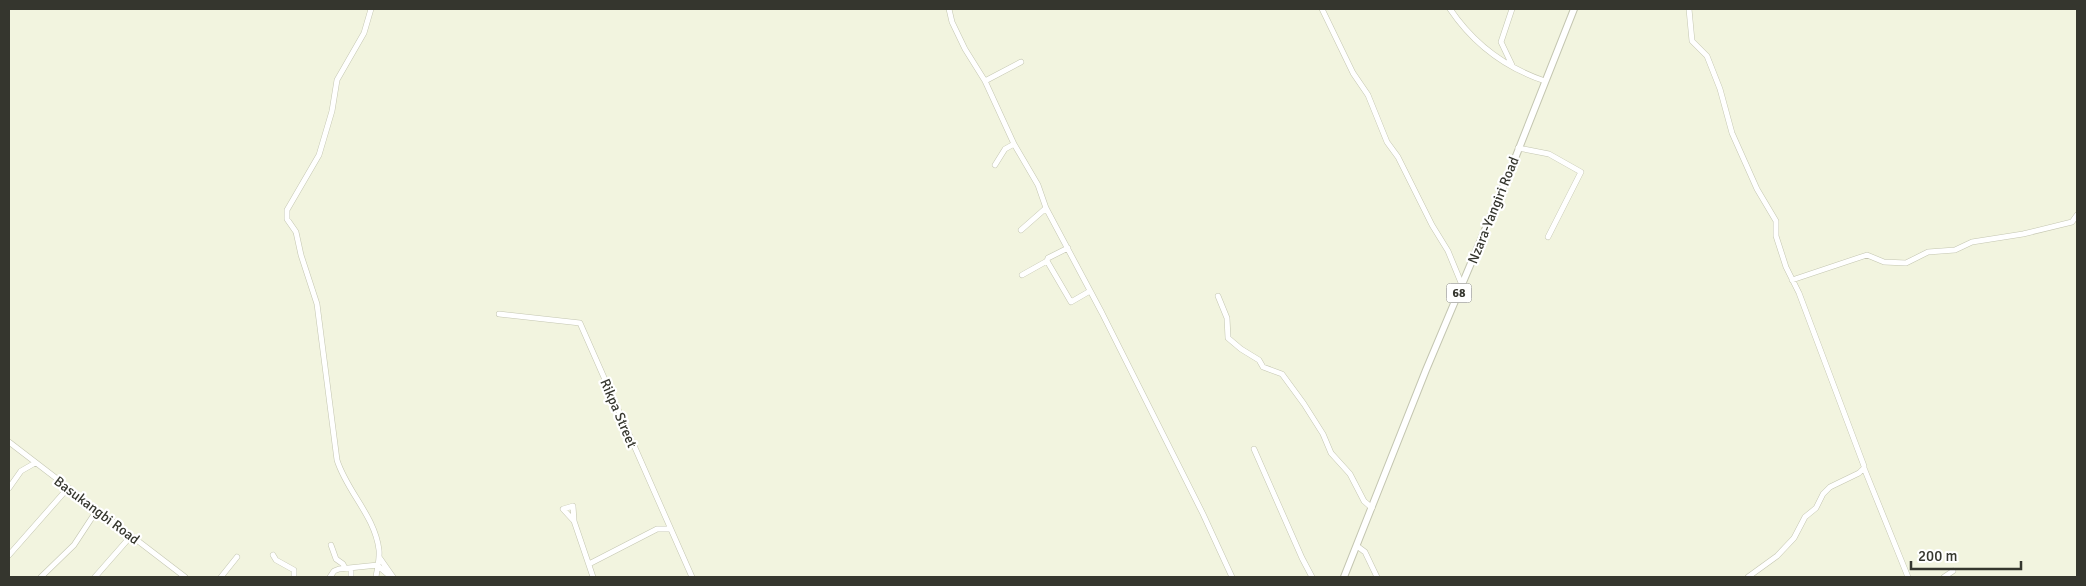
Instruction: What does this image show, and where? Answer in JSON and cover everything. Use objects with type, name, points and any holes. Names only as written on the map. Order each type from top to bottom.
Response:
[{"type":"main road","name":"Nzara-Yangiri Road","points":[[1344,577],[1426,370],[1574,9]]},
{"type":"street","points":[[371,9],[364,33],[337,80],[332,112],[319,155],[286,210],[287,219],[296,232],[316,304],[337,460],[346,481],[367,514],[378,544],[380,557],[376,577]]},
{"type":"street","points":[[949,9],[952,22],[965,49],[985,81],[1014,144],[1038,185],[1046,208],[1203,514],[1232,577]]},
{"type":"street","points":[[1322,9],[1353,73],[1368,95],[1387,142],[1398,157],[1432,226],[1448,251],[1462,286]]},
{"type":"street","points":[[1450,9],[1475,40],[1498,58],[1545,81]]},
{"type":"street","points":[[1512,9],[1501,42],[1512,65]]},
{"type":"street","points":[[1689,9],[1692,41],[1707,56],[1720,88],[1732,133],[1757,189],[1776,221],[1776,236],[1792,280],[1908,577]]},
{"type":"street","points":[[985,81],[1021,62]]},
{"type":"street","points":[[995,165],[1005,149],[1014,144]]},
{"type":"street","points":[[1518,148],[1549,154],[1580,172],[1548,236]]},
{"type":"street","points":[[1021,230],[1046,208]]},
{"type":"street","points":[[1792,280],[1867,255],[1884,262],[1906,264],[1928,252],[1955,250],[1972,242],[2023,234],[2072,222],[2077,215]]},
{"type":"street","points":[[1022,275],[1068,248]]},
{"type":"street","points":[[1047,261],[1071,302],[1090,291]]},
{"type":"street","points":[[1218,296],[1227,318],[1228,338],[1259,360],[1263,367],[1282,374],[1323,434],[1331,452],[1350,474],[1364,501],[1372,508]]},
{"type":"street","name":"Rikpa Street","points":[[499,314],[580,323],[692,577]]},
{"type":"street","name":"Basukangbi Road","points":[[9,442],[185,577]]},
{"type":"street","points":[[1254,449],[1312,577]]},
{"type":"street","points":[[9,488],[21,471],[34,462]]},
{"type":"street","points":[[1748,577],[1777,556],[1794,538],[1804,517],[1816,508],[1830,487],[1859,474],[1864,468]]},
{"type":"street","points":[[9,555],[68,488]]},
{"type":"street","points":[[41,577],[74,545],[97,510]]},
{"type":"street","points":[[574,521],[593,577]]},
{"type":"street","points":[[589,564],[657,529],[670,529]]},
{"type":"street","points":[[95,577],[131,536]]},
{"type":"street","points":[[331,544],[336,558],[345,568]]},
{"type":"street","points":[[1357,546],[1365,552],[1377,577]]},
{"type":"street","points":[[273,555],[276,560],[294,570],[294,577]]},
{"type":"street","points":[[220,577],[237,557]]},
{"type":"street","points":[[380,557],[392,577]]},
{"type":"street","points":[[330,577],[334,571],[345,568],[378,566],[392,577]]},
{"type":"street","points":[[351,568],[351,577]]},
{"type":"street","points":[[1944,577],[1953,571]]}]
